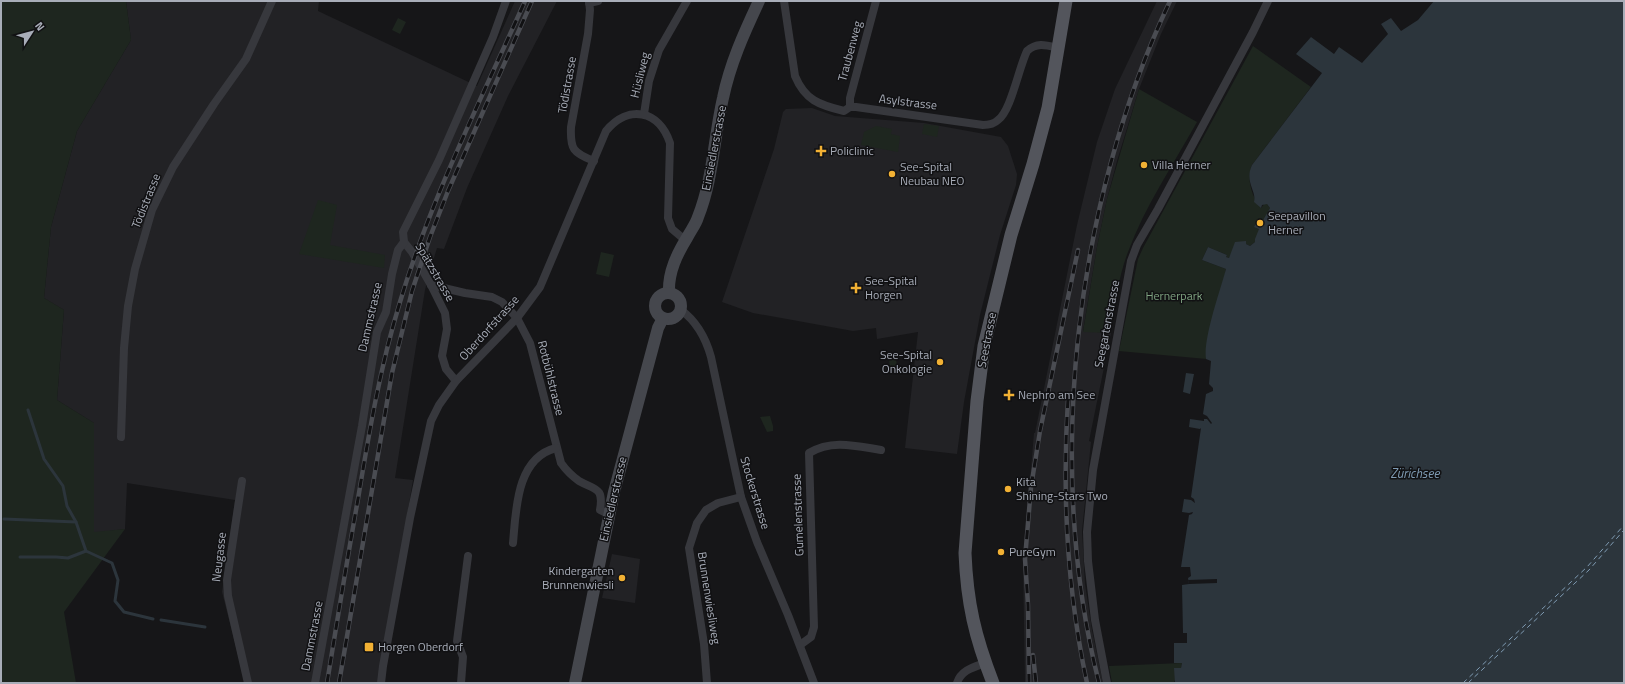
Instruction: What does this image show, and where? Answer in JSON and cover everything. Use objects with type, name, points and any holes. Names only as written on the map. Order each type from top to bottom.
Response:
[{"type":"main road","name":"Einsiedlerstrasse","points":[[669,293],[670,276],[685,240],[698,218],[705,195],[723,98],[730,72],[739,44],[759,1]]},
{"type":"main road","name":"Seestrasse","points":[[994,683],[978,645],[968,598],[965,553],[979,386],[984,346],[992,313],[1016,217],[1033,164],[1048,108],[1066,1]]},
{"type":"main road","points":[[669,293],[674,294],[680,301],[681,310],[673,318],[663,318],[657,313],[655,305],[658,298],[669,293]]},
{"type":"main road","name":"Einsiedlerstrasse","points":[[575,683],[608,514],[645,374],[658,328],[663,318]]},
{"type":"street","name":"Tödistrasse","points":[[121,438],[124,348],[128,306],[135,269],[152,210],[173,167],[214,104],[246,59],[272,1]]},
{"type":"street","name":"Dammstrasse","points":[[315,683],[362,426],[377,332],[386,312],[392,274],[398,250],[404,242],[403,232],[440,160],[493,37],[506,1]]},
{"type":"street","points":[[589,2],[598,1]]},
{"type":"street","name":"Hüsliweg","points":[[644,114],[649,81],[659,50],[687,1]]},
{"type":"street","name":"Asylstrasse","points":[[784,1],[795,76],[799,85],[816,103],[844,111],[850,107],[983,125],[993,124],[1005,112],[1027,50],[1040,44],[1058,48]]},
{"type":"street","name":"Traubenweg","points":[[850,107],[850,98],[876,1]]},
{"type":"street","name":"Seegartenstrasse","points":[[1107,683],[1095,620],[1088,561],[1087,532],[1093,470],[1132,261],[1137,245],[1158,209],[1253,32],[1268,1]]},
{"type":"street","name":"Tödistrasse","points":[[589,2],[590,17],[588,34],[571,127],[570,141],[574,151],[580,156],[594,161]]},
{"type":"street","name":"Oberdorfstrasse","points":[[381,683],[410,518],[431,421],[439,404],[456,381],[517,318],[540,288],[606,131],[612,123],[621,118],[632,114],[644,114]]},
{"type":"street","points":[[644,114],[662,124],[670,143],[668,218],[672,229],[685,240]]},
{"type":"street","name":"Spätzstrasse","points":[[404,242],[412,252],[430,282],[445,313],[447,329],[442,356],[446,369],[456,381]]},
{"type":"street","name":"Rotbühlstrasse","points":[[430,282],[465,293],[492,296],[502,302],[517,318],[530,343],[561,463],[567,471],[580,481],[593,486],[600,493],[602,501],[600,510],[608,514]]},
{"type":"street","name":"Stockerstrasse","points":[[681,310],[691,320],[706,341],[711,357],[741,497],[757,542],[800,645],[814,683]]},
{"type":"street","name":"Gumelenstrasse","points":[[800,645],[811,637],[814,627],[809,453],[822,446],[842,444],[881,450]]},
{"type":"street","points":[[513,544],[520,488],[525,475],[539,456],[547,450],[556,448]]},
{"type":"street","name":"Neugasse","points":[[242,481],[227,580],[228,596],[248,683]]},
{"type":"street","name":"Brunnenwiesliweg","points":[[707,683],[704,644],[689,548],[697,523],[706,510],[718,503],[741,497]]},
{"type":"street","points":[[461,683],[463,657],[457,641],[468,556]]},
{"type":"street","points":[[957,682],[959,676],[966,671],[985,663]]},
{"type":"shaded area","points":[[126,1],[319,1],[318,11],[477,86],[515,1],[557,1],[508,96],[467,188],[444,249],[437,248],[429,274],[425,290],[395,478],[413,480],[379,683],[245,683],[222,592],[235,500],[127,483],[125,529],[94,533],[94,423],[57,400],[64,310],[44,298],[51,227],[77,131],[131,40]]},
{"type":"shaded area","points":[[1157,1],[1177,1],[1161,34],[1139,89],[1117,161],[1097,247],[1083,331],[1111,333],[1089,441],[1091,442],[1082,531],[1085,584],[1092,630],[1103,683],[1025,683],[1023,564],[1034,433],[1077,225],[1097,142],[1115,89]]},
{"type":"shaded area","name":"See-Spital Horgen","points":[[812,108],[835,116],[924,123],[1001,137],[1008,146],[1017,174],[1016,185],[1000,235],[980,315],[964,402],[957,454],[905,448],[918,332],[877,339],[876,328],[853,331],[753,313],[722,302],[774,149],[783,112],[786,109]]},
{"type":"shaded area","name":"Kindergarten Brunnenwiesli","points":[[612,554],[640,559],[635,603],[602,598]]},
{"type":"green space","points":[[1,1],[126,1],[131,40],[77,131],[51,227],[44,298],[64,310],[57,400],[94,423],[94,532],[125,529],[64,612],[76,683],[1,683]]},
{"type":"green space","points":[[398,18],[406,22],[400,34],[392,30]]},
{"type":"green space","name":"Hernerpark","points":[[1253,46],[1311,87],[1252,165],[1250,170],[1251,188],[1255,199],[1261,208],[1264,204],[1267,204],[1270,208],[1255,242],[1250,246],[1246,244],[1232,252],[1229,258],[1226,257],[1227,255],[1208,247],[1202,260],[1226,269],[1207,359],[1119,351],[1138,259]]},
{"type":"green space","name":"Hernerpark","points":[[1139,89],[1197,122],[1151,202],[1135,235],[1122,272],[1110,333],[1083,332],[1097,247],[1107,199]]},
{"type":"green space","points":[[924,124],[939,126],[937,137],[922,134]]},
{"type":"green space","points":[[876,126],[892,129],[891,134],[900,136],[898,152],[861,145],[864,132]]},
{"type":"green space","points":[[318,200],[337,205],[330,245],[385,255],[384,268],[299,254]]},
{"type":"green space","points":[[601,252],[614,255],[609,277],[596,274]]},
{"type":"green space","points":[[895,356],[899,373],[890,373],[889,357]]},
{"type":"green space","points":[[770,416],[773,431],[767,432],[760,417]]},
{"type":"green space","points":[[1182,663],[1174,682],[1175,683],[1112,683],[1109,666]]},
{"type":"water","name":"Zürichsee","points":[[1434,1],[1624,1],[1624,683],[1175,683],[1174,668],[1181,668],[1182,663],[1174,663],[1174,643],[1187,643],[1187,633],[1183,633],[1182,585],[1189,584],[1188,578],[1191,576],[1190,567],[1181,567],[1189,515],[1193,512],[1182,512],[1184,499],[1191,500],[1195,503],[1194,499],[1191,497],[1201,428],[1189,427],[1190,419],[1204,421],[1204,419],[1207,419],[1211,424],[1212,423],[1207,416],[1203,414],[1206,394],[1213,391],[1213,388],[1209,384],[1211,361],[1206,359],[1206,350],[1209,328],[1226,269],[1202,260],[1208,247],[1227,255],[1226,257],[1229,258],[1235,242],[1246,241],[1246,244],[1250,246],[1255,242],[1259,229],[1254,227],[1258,220],[1262,222],[1270,208],[1267,204],[1262,205],[1261,208],[1254,202],[1254,194],[1249,176],[1250,171],[1252,165],[1322,73],[1296,54],[1311,37],[1334,54],[1339,47],[1362,63],[1388,34],[1381,24],[1391,18],[1401,31],[1418,20]]},
{"type":"water","points":[[1186,373],[1194,374],[1190,394],[1183,392]]},
{"type":"pier","points":[[1217,579],[1217,583],[1189,584],[1188,580]]},
{"type":"waterway","points":[[28,410],[44,459],[63,486],[67,506],[76,522],[86,551],[112,563],[118,580],[115,601],[124,612],[153,619]]},
{"type":"waterway","points":[[4,519],[76,522]]},
{"type":"waterway","points":[[20,557],[68,558],[86,551]]},
{"type":"waterway","points":[[161,620],[205,627]]},
{"type":"ferry route","points":[[1463,683],[1587,567],[1624,525]]},
{"type":"ferry route","points":[[1468,683],[1589,570],[1624,530]]},
{"type":"railway","points":[[327,683],[371,425],[393,326],[412,263],[426,225],[474,112],[525,1]]},
{"type":"railway","points":[[339,683],[392,373],[412,291],[430,237],[448,191],[532,1]]},
{"type":"railway","points":[[1099,683],[1082,600],[1074,513],[1072,425],[1078,336],[1091,248],[1111,162],[1137,79],[1170,1]]},
{"type":"railway","points":[[1029,683],[1028,605],[1025,559],[1031,487],[1040,431],[1078,250]]},
{"type":"railway","points":[[1068,399],[1066,435],[1066,506],[1068,542],[1075,613],[1087,683]]},
{"type":"railway","points":[[1033,655],[1036,683]]},
{"type":"place","name":"Policlinic","points":[[821,151]]},
{"type":"place","name":"Villa Herner","points":[[1144,165]]},
{"type":"place","name":"See-Spital Neubau NEO","points":[[892,174]]},
{"type":"place","name":"Seepavillon Herner","points":[[1260,223]]},
{"type":"place","name":"See-Spital Horgen","points":[[856,288]]},
{"type":"place","name":"See-Spital Onkologie","points":[[940,362]]},
{"type":"place","name":"Nephro am See","points":[[1009,395]]},
{"type":"place","name":"Kita Shining-Stars Two","points":[[1008,489]]},
{"type":"place","name":"PureGym","points":[[1001,552]]},
{"type":"place","name":"Kindergarten Brunnenwiesli","points":[[622,578]]},
{"type":"place","name":"Horgen Oberdorf","points":[[369,647]]}]
